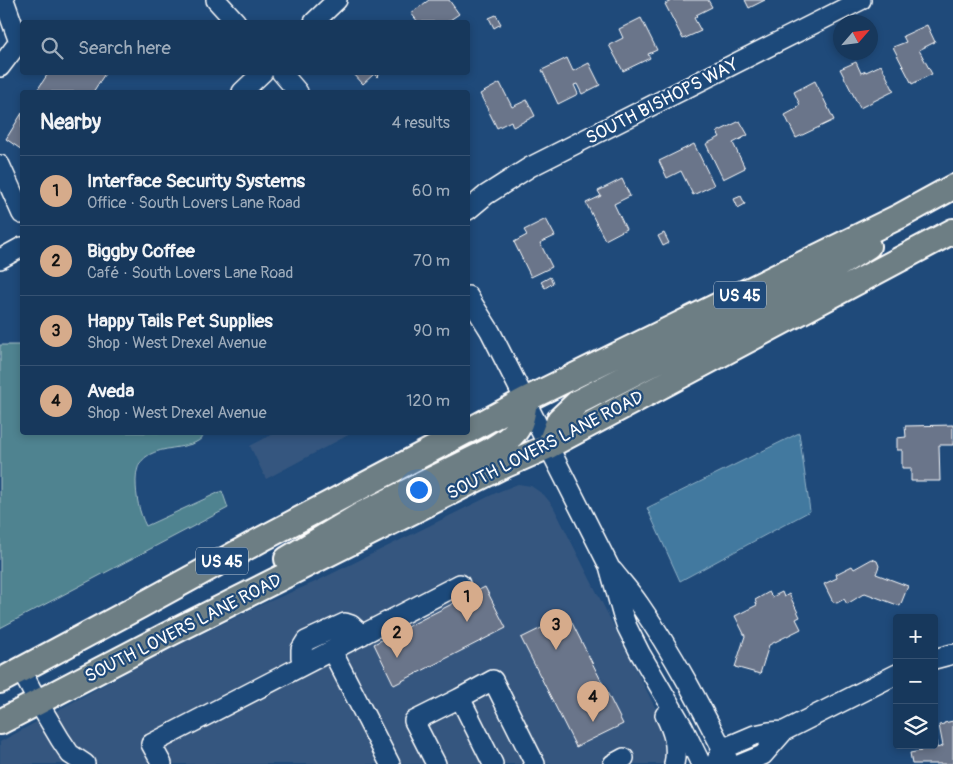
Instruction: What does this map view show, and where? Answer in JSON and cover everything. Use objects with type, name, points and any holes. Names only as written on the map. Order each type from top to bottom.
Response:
[{"type":"main road","name":"US 45","points":[[470,430],[525,400],[900,216],[953,187]]},
{"type":"main road","points":[[549,446],[559,420],[578,402],[811,282],[870,245],[900,216]]},
{"type":"main road","name":"SOUTH LOVERS LANE ROAD","points":[[0,722],[498,468],[549,446],[953,231]]},
{"type":"main road","points":[[193,622],[248,582],[362,514],[490,451],[506,441],[515,432],[522,419],[525,400]]},
{"type":"main road","name":"US 45","points":[[0,681],[264,538],[460,435]]},
{"type":"street","points":[[0,68],[19,42],[4,0]]},
{"type":"street","points":[[216,0],[234,20]]},
{"type":"street","points":[[316,20],[337,0]]},
{"type":"street","name":"SOUTH BISHOPS WAY","points":[[470,208],[486,195],[530,167],[861,0]]},
{"type":"street","points":[[244,90],[260,75]]},
{"type":"street","points":[[284,75],[296,90]]},
{"type":"street","points":[[0,165],[7,200],[20,212]]},
{"type":"street","points":[[0,259],[20,248]]},
{"type":"street","points":[[470,299],[490,331],[609,566],[622,613],[640,653],[663,692],[678,707],[702,753],[717,761]]},
{"type":"street","points":[[609,566],[638,602],[667,647],[707,718],[717,761]]},
{"type":"street","points":[[162,764],[151,744],[460,584]]},
{"type":"street","points":[[304,664],[301,657],[301,649],[306,641],[345,623],[351,625],[362,635]]},
{"type":"street","points":[[627,627],[631,650],[668,722],[676,744],[674,764]]},
{"type":"street","points":[[332,651],[390,764]]},
{"type":"street","points":[[938,658],[953,654]]},
{"type":"street","points":[[21,670],[54,730],[70,754],[85,764]]},
{"type":"street","points":[[741,764],[763,754],[784,731],[893,676]]},
{"type":"street","points":[[436,764],[414,721],[493,680],[535,764]]},
{"type":"street","points":[[460,698],[493,764]]},
{"type":"street","points":[[717,761],[755,735],[784,731]]},
{"type":"shaded area","points":[[799,433],[810,511],[680,581],[647,508]]},
{"type":"shaded area","points":[[271,435],[348,435],[266,479],[250,446]]},
{"type":"shaded area","points":[[518,484],[531,486],[544,495],[553,506],[662,721],[667,733],[666,764],[0,764],[0,742],[153,658]]},
{"type":"green space","points":[[0,345],[20,345],[20,435],[203,435],[190,445],[155,452],[145,458],[138,467],[136,481],[137,499],[141,515],[146,526],[222,491],[228,508],[0,628]]},
{"type":"building","points":[[429,0],[449,0],[459,14],[450,20],[416,20],[411,13]]},
{"type":"building","points":[[673,0],[708,0],[712,7],[696,15],[694,18],[701,31],[683,39],[665,4]]},
{"type":"building","points":[[745,0],[765,0],[749,8]]},
{"type":"building","points":[[496,15],[501,24],[494,28],[489,18]]},
{"type":"building","points":[[641,18],[657,50],[648,54],[650,58],[623,71],[609,45],[623,38],[619,29]]},
{"type":"building","points":[[927,25],[935,42],[919,50],[932,74],[912,84],[893,47],[906,42],[903,36]]},
{"type":"building","points":[[567,58],[573,71],[589,63],[600,85],[582,94],[577,84],[574,85],[578,94],[558,104],[542,70]]},
{"type":"building","points":[[856,62],[861,73],[881,65],[894,91],[860,108],[840,69]]},
{"type":"building","points":[[47,75],[104,75],[94,90],[37,90]]},
{"type":"building","points":[[355,75],[373,75],[363,84]]},
{"type":"building","points":[[815,81],[834,120],[796,138],[785,115],[800,105],[794,92]]},
{"type":"building","points":[[500,83],[512,107],[527,100],[535,116],[513,127],[511,121],[497,128],[480,94]]},
{"type":"building","points":[[20,116],[20,149],[6,139]]},
{"type":"building","points":[[740,121],[748,135],[733,143],[745,168],[723,179],[706,144],[720,137],[717,132]]},
{"type":"building","points":[[694,144],[714,185],[693,195],[681,171],[667,178],[659,161]]},
{"type":"building","points":[[622,179],[630,196],[614,204],[626,229],[605,240],[586,203],[601,196],[598,191]]},
{"type":"building","points":[[741,196],[745,204],[738,208],[734,199]]},
{"type":"building","points":[[546,219],[555,236],[540,243],[552,267],[531,277],[514,242],[527,235],[524,230]]},
{"type":"building","points":[[664,233],[669,243],[663,246],[658,236]]},
{"type":"building","points":[[550,277],[553,283],[545,288],[541,282]]},
{"type":"building","points":[[953,425],[953,445],[939,445],[940,481],[911,481],[911,468],[902,468],[902,450],[897,450],[897,438],[906,437],[905,426]]},
{"type":"building","points":[[872,559],[877,561],[879,566],[876,574],[908,586],[900,606],[865,593],[847,604],[844,599],[837,603],[833,602],[824,584],[837,578],[836,574],[852,566],[854,569]]},
{"type":"building","points":[[485,587],[506,628],[394,685],[374,644]]},
{"type":"building","points":[[769,592],[772,597],[782,592],[784,597],[789,594],[800,617],[796,619],[801,629],[769,645],[760,674],[735,667],[745,636],[735,616],[757,605],[755,600]]},
{"type":"building","points":[[568,615],[623,724],[576,747],[521,638]]},
{"type":"building","points":[[953,721],[953,764],[912,764],[910,753],[921,751],[921,749],[938,749],[943,746],[939,725]]},
{"type":"place","name":"Interface Security Systems","points":[[467,622]]},
{"type":"place","name":"Happy Tails Pet Supplies","points":[[556,650]]},
{"type":"place","name":"Biggby Coffee","points":[[397,658]]},
{"type":"place","name":"Aveda","points":[[593,722]]}]
